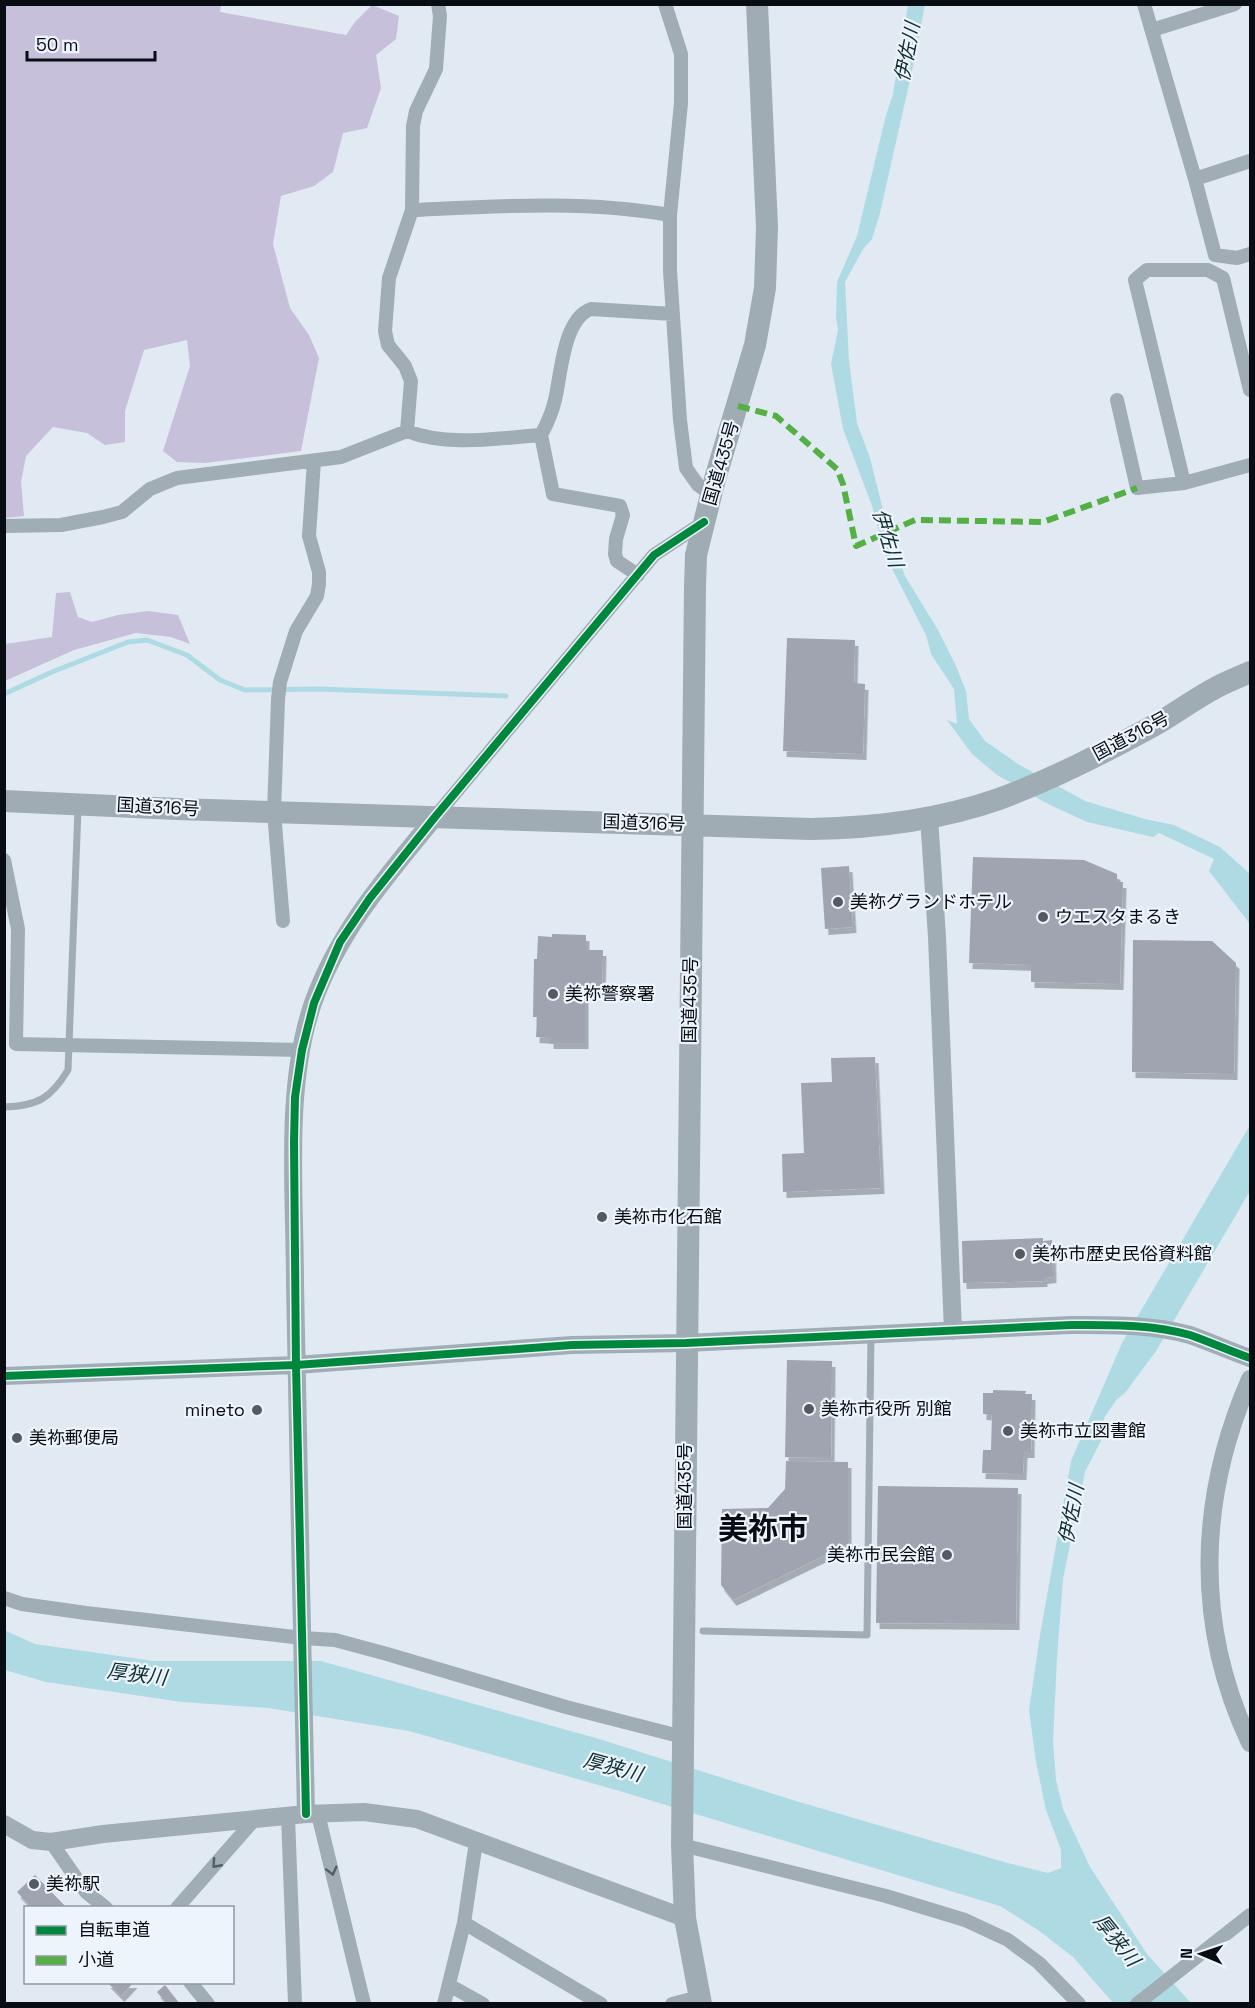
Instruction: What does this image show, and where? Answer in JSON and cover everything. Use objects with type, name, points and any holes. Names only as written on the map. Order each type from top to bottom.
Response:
[{"type":"highway","name":"国道435号","points":[[700,2000],[686,1918],[682,1838],[695,565],[711,494],[754,345],[765,288],[767,227],[757,4]]},
{"type":"highway","name":"国道316号","points":[[4,801],[274,812],[851,829],[929,817],[998,799],[1043,781],[1157,724],[1217,687],[1251,672]]},
{"type":"street","points":[[407,431],[411,381],[405,366],[388,345],[385,331],[389,278],[412,210],[412,126],[416,111],[436,69],[440,16],[438,4]]},
{"type":"street","points":[[665,4],[681,54],[681,103],[670,215],[670,271],[680,420],[686,468],[698,484],[711,494]]},
{"type":"street","points":[[1144,4],[1196,179],[1215,255],[1237,258],[1251,254]]},
{"type":"street","points":[[1152,30],[1235,4]]},
{"type":"street","points":[[1196,179],[1251,161]]},
{"type":"street","points":[[412,210],[534,204],[597,206],[670,215]]},
{"type":"street","points":[[1184,483],[1135,280],[1147,270],[1208,270],[1223,278],[1251,390]]},
{"type":"street","points":[[638,575],[617,561],[615,554],[616,539],[623,515],[620,506],[554,495],[541,435],[556,399],[561,359],[577,319],[584,312],[591,309],[673,314]]},
{"type":"street","points":[[1117,400],[1137,488],[1184,483],[1251,465]]},
{"type":"street","points":[[4,526],[61,525],[103,518],[122,512],[150,489],[177,478],[340,457],[407,431],[419,436],[478,441],[541,435]]},
{"type":"street","points":[[283,921],[274,812],[280,682],[296,631],[317,596],[320,584],[309,536],[314,461]]},
{"type":"street","points":[[296,2004],[304,1815],[304,1727],[296,1365],[294,1142],[295,1097],[302,1050],[314,1003],[340,942],[370,898],[435,817],[654,555],[704,522]]},
{"type":"street","points":[[929,817],[937,937],[953,1331]]},
{"type":"street","points":[[4,860],[18,929],[16,1044],[302,1050]]},
{"type":"street","points":[[4,1376],[296,1365],[572,1345],[686,1343],[1071,1325],[1121,1325],[1189,1335],[1251,1358]]},
{"type":"street","points":[[1251,1379],[1237,1410],[1223,1455],[1214,1503],[1209,1588],[1214,1632],[1224,1676],[1241,1724],[1251,1743]]},
{"type":"street","points":[[4,1598],[22,1604],[303,1643],[335,1640],[683,1741]]},
{"type":"street","points":[[4,1824],[32,1840],[51,1842],[103,1834],[304,1815],[364,1812],[388,1814],[417,1819],[686,1918]]},
{"type":"street","points":[[304,1815],[364,2004]]},
{"type":"street","points":[[179,1906],[254,1820]]},
{"type":"street","points":[[682,1838],[964,1920],[1008,1940],[1032,1957],[1079,2004]]},
{"type":"street","points":[[51,1842],[86,1892],[104,1906]]},
{"type":"street","points":[[444,2004],[464,1923],[476,1842]]},
{"type":"street","points":[[1137,2004],[1251,1915]]},
{"type":"street","points":[[464,1923],[601,2004]]},
{"type":"street","points":[[191,1984],[208,2004]]},
{"type":"street","points":[[449,1985],[483,2004]]},
{"type":"street","points":[[672,2004],[700,2000]]},
{"type":"lane","points":[[4,1107],[22,1107],[38,1103],[57,1088],[68,1070],[78,804]]},
{"type":"lane","points":[[703,1631],[867,1635],[871,1335]]},
{"type":"shaded area","points":[[4,5],[221,5],[220,12],[346,35],[372,5],[399,16],[396,39],[376,55],[381,88],[367,128],[343,133],[333,172],[314,186],[281,196],[273,244],[290,308],[309,335],[319,358],[301,451],[205,463],[177,462],[163,451],[190,366],[187,340],[144,350],[125,411],[125,442],[105,445],[87,433],[53,427],[26,456],[21,482],[24,516],[5,518]]},
{"type":"shaded area","points":[[70,592],[78,617],[92,622],[118,615],[148,611],[178,615],[190,644],[171,637],[136,633],[74,650],[5,681],[5,644],[52,637],[56,593]]},
{"type":"water","name":"伊佐川","points":[[908,5],[925,5],[880,213],[872,239],[863,249],[845,282],[849,361],[857,423],[870,458],[886,522],[905,576],[938,630],[956,666],[966,691],[969,719],[985,741],[1018,764],[1085,801],[1174,825],[1220,847],[1250,874],[1250,924],[1209,871],[1214,859],[1159,833],[1153,837],[1087,822],[1048,804],[997,775],[972,754],[947,720],[957,724],[954,689],[931,654],[926,635],[886,557],[872,506],[843,429],[831,364],[838,330],[837,282],[857,236],[893,94]]},
{"type":"water","points":[[1250,1125],[1250,1191],[1156,1351],[1104,1418],[1104,1435],[1085,1472],[1063,1579],[1057,1658],[1053,1742],[1056,1780],[1063,1809],[1090,1867],[1147,1954],[1191,2003],[1113,2003],[1073,1957],[1038,1930],[1000,1906],[623,1792],[409,1731],[268,1708],[182,1702],[46,1682],[5,1670],[4,1630],[35,1644],[154,1661],[321,1661],[599,1739],[796,1801],[1004,1862],[1048,1873],[1061,1868],[1061,1850],[1046,1810],[1036,1762],[1029,1710],[1071,1461],[1122,1343]]},
{"type":"building","points":[[787,638],[855,640],[854,683],[865,684],[863,754],[783,751]]},
{"type":"building","points":[[973,857],[1084,860],[1117,874],[1117,882],[1123,882],[1120,984],[1031,982],[1031,965],[969,963]]},
{"type":"building","points":[[849,866],[853,927],[825,929],[821,868]]},
{"type":"building","points":[[552,934],[586,935],[586,950],[603,950],[602,990],[585,990],[585,1043],[550,1043],[550,1038],[536,1037],[537,1017],[533,1017],[534,959],[537,959],[538,936],[552,937]]},
{"type":"building","points":[[1133,940],[1212,941],[1236,963],[1234,1074],[1132,1072]]},
{"type":"building","points":[[875,1057],[881,1188],[783,1192],[782,1154],[804,1153],[801,1083],[832,1082],[831,1058]]},
{"type":"building","points":[[1043,1238],[1043,1241],[1052,1240],[1053,1277],[1044,1278],[1044,1281],[963,1283],[962,1241]]},
{"type":"building","name":"美祢市役所 別館","points":[[787,1360],[832,1361],[831,1458],[785,1457]]},
{"type":"building","points":[[993,1390],[1026,1391],[1025,1394],[1032,1394],[1031,1452],[1024,1452],[1023,1474],[982,1473],[983,1450],[991,1450],[992,1415],[983,1414],[983,1393],[993,1393]]},
{"type":"building","points":[[786,1461],[848,1462],[848,1544],[733,1600],[721,1585],[722,1509],[768,1508],[785,1489]]},
{"type":"building","name":"美祢市民会館","points":[[878,1486],[1018,1488],[1016,1624],[876,1623]]},
{"type":"building","name":"美祢駅","points":[[35,1875],[65,1906],[30,1906],[17,1892]]},
{"type":"building","points":[[109,1984],[132,1984],[121,1996]]},
{"type":"building","points":[[165,1985],[180,2004],[167,2004],[157,1992]]},
{"type":"waterway","points":[[4,694],[128,642],[147,640],[187,655],[220,680],[245,690],[319,689],[506,696]]},
{"type":"marked path","points":[[738,406],[776,416],[837,469],[843,484],[856,546],[915,520],[1043,522],[1137,488]]},
{"type":"cycle path","points":[[306,1814],[296,1365],[294,1142],[295,1097],[302,1050],[314,1003],[340,942],[370,898],[435,817],[654,555],[704,522]]},
{"type":"cycle path","points":[[4,1376],[296,1365],[572,1345],[686,1343],[1071,1325],[1131,1326],[1176,1331],[1250,1358]]},
{"type":"place","name":"美祢グランドホテル","points":[[838,902]]},
{"type":"place","name":"ウエスタまるき","points":[[1043,917]]},
{"type":"place","name":"美祢警察署","points":[[553,994]]},
{"type":"place","name":"美袮市化石館","points":[[602,1217]]},
{"type":"place","name":"美袮市歴史民俗資料館","points":[[1020,1254]]},
{"type":"place","name":"美祢市役所 別館","points":[[809,1409]]},
{"type":"place","name":"mineto","points":[[257,1410]]},
{"type":"place","name":"美祢市立図書館","points":[[1008,1431]]},
{"type":"place","name":"美祢郵便局","points":[[17,1438]]},
{"type":"place","name":"美祢市民会館","points":[[947,1555]]},
{"type":"place","name":"美祢駅","points":[[34,1884]]},
{"type":"district","name":"美祢市","points":[[763,1529]]},
{"type":"water label","name":"厚狭川","points":[[137,1674]]},
{"type":"water label","name":"厚狭川","points":[[613,1767]]},
{"type":"water label","name":"厚狭川","points":[[1117,1940]]}]
